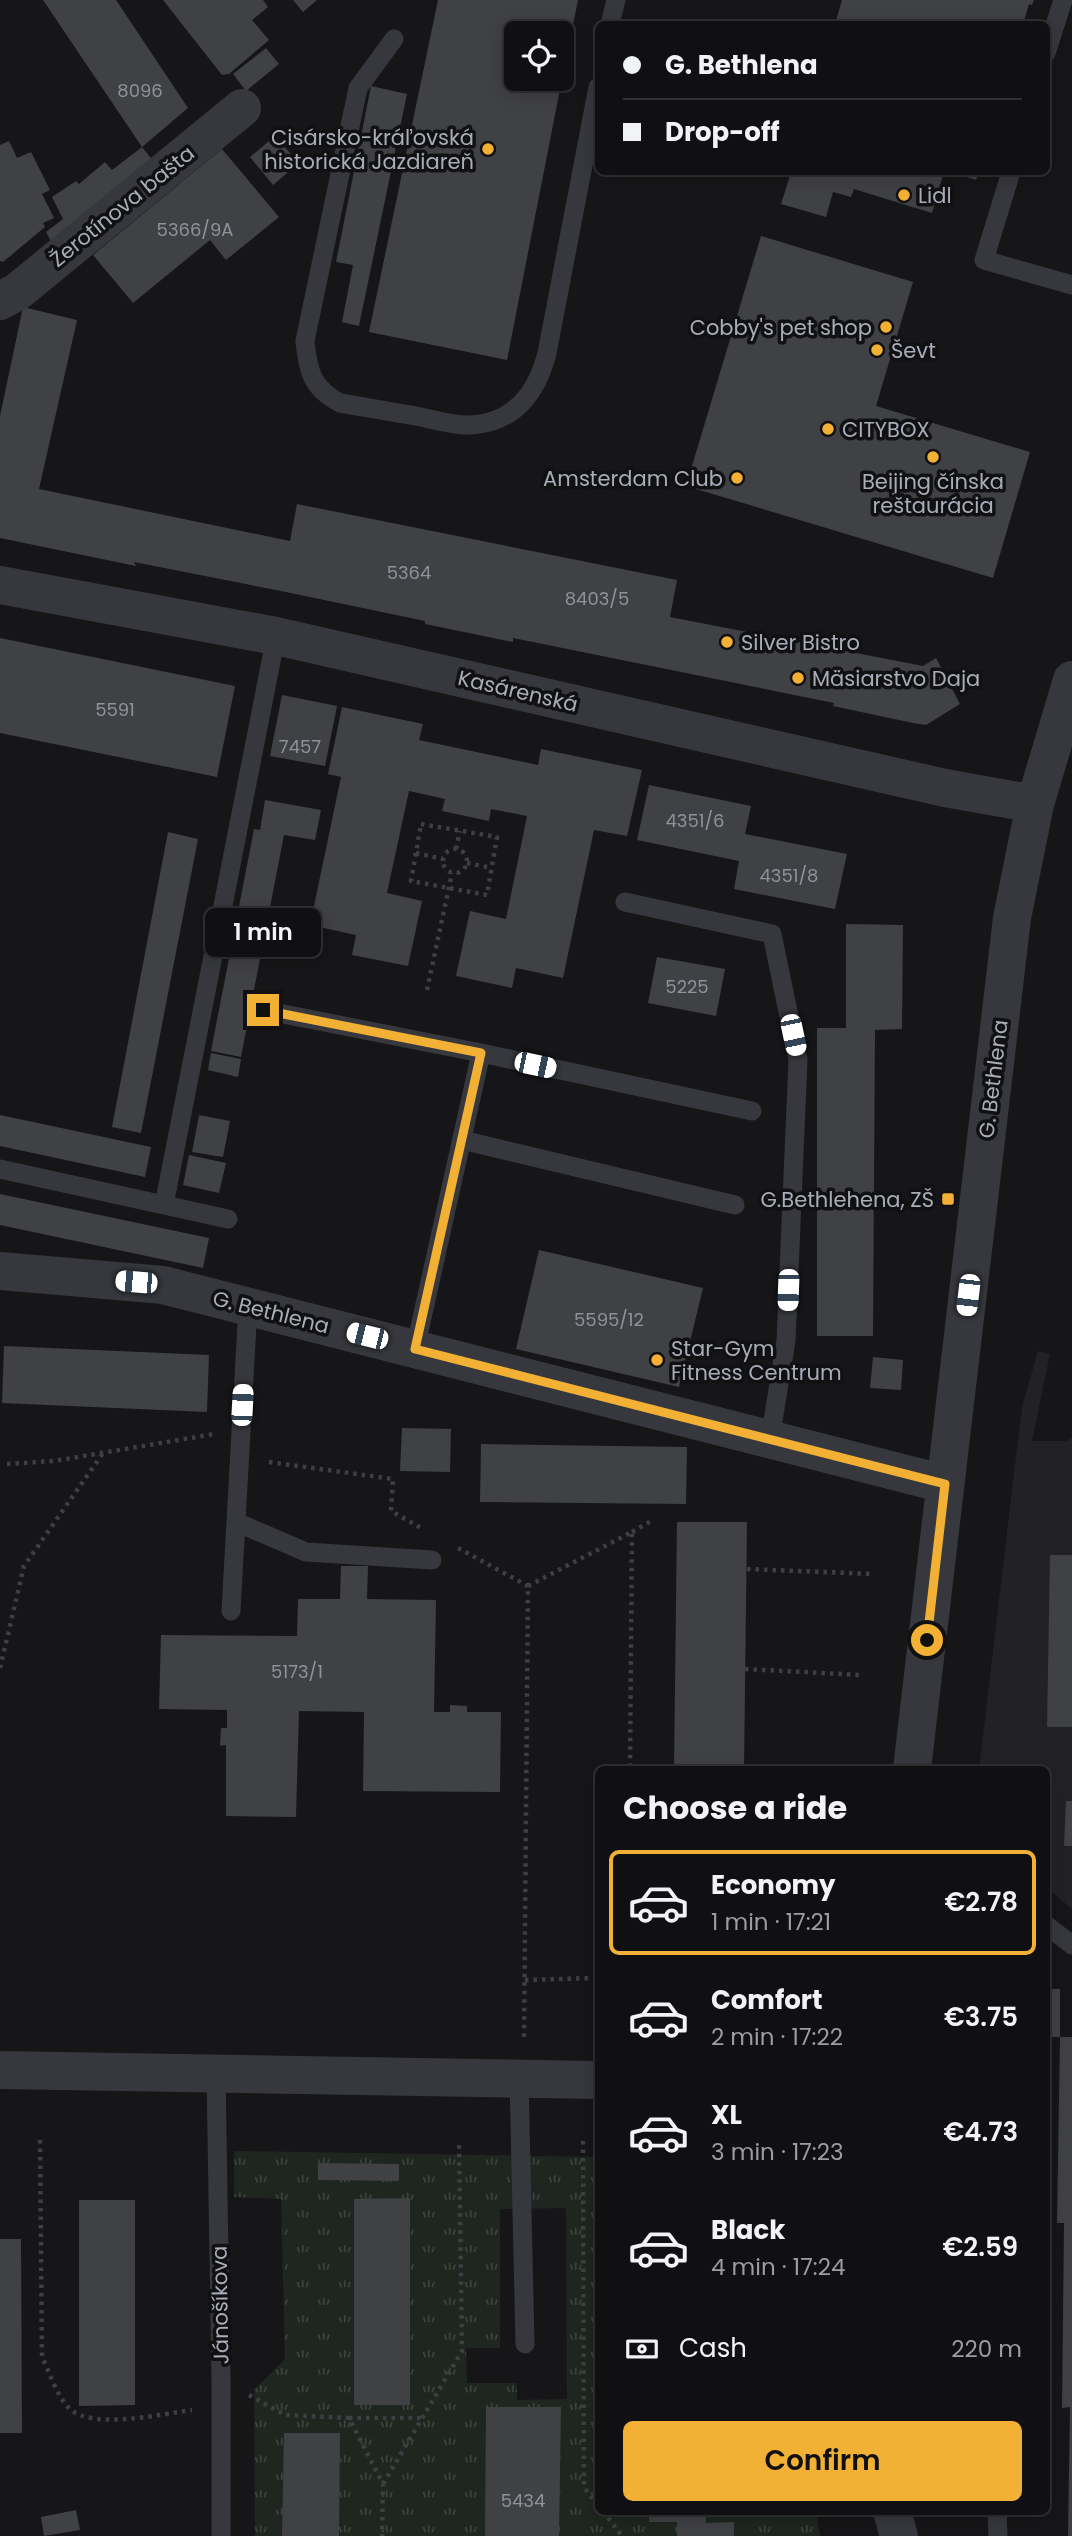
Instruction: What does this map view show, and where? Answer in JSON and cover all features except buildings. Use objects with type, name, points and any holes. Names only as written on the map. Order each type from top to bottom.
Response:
[{"type":"street","name":"Žerotínova bašta","points":[[0,301],[17,292],[242,108]]},
{"type":"street","name":"Kasárenská","points":[[0,585],[276,636],[945,788],[1035,804]]},
{"type":"street","name":"G. Bethlena","points":[[912,1766],[1012,918],[1035,804],[1072,680]]},
{"type":"street","name":"G. Bethlena","points":[[0,1271],[163,1284],[945,1484]]},
{"type":"street","points":[[0,2070],[216,2073],[522,2062],[595,2079]]},
{"type":"street","points":[[893,2515],[899,2536]]},
{"type":"lane","points":[[612,21],[616,0]]},
{"type":"lane","points":[[1050,41],[1063,0]]},
{"type":"lane","points":[[394,39],[358,88],[305,341],[307,363],[313,380],[323,394],[340,403],[469,425],[491,421],[512,411],[529,397],[541,377],[547,353],[595,103]]},
{"type":"lane","points":[[1010,175],[984,260],[1072,286]]},
{"type":"lane","points":[[164,1205],[276,636]]},
{"type":"lane","points":[[625,902],[772,934],[798,1060],[786,1341],[770,1439]]},
{"type":"lane","points":[[263,1010],[752,1111]]},
{"type":"lane","points":[[415,1349],[481,1053]]},
{"type":"lane","points":[[461,1140],[735,1205]]},
{"type":"lane","points":[[0,1169],[228,1219]]},
{"type":"lane","points":[[231,1611],[248,1306]]},
{"type":"lane","points":[[236,1522],[306,1552],[432,1560]]},
{"type":"lane","points":[[1050,1928],[1072,1945]]},
{"type":"lane","points":[[522,2062],[525,2344]]},
{"type":"lane","name":"Jánošíkova","points":[[216,2073],[221,2536]]},
{"type":"lane","points":[[997,2515],[998,2536]]},
{"type":"path","points":[[421,824],[497,837],[487,895],[411,881],[416,853],[421,824]]},
{"type":"path","points":[[456,849],[460,831]]},
{"type":"path","points":[[456,849],[465,854],[467,863],[464,870],[452,873],[443,866],[443,859],[449,850],[456,849]]},
{"type":"path","points":[[416,853],[443,859]]},
{"type":"path","points":[[467,863],[492,868]]},
{"type":"path","points":[[427,990],[452,873]]},
{"type":"path","points":[[7,1464],[54,1461],[227,1431]]},
{"type":"path","points":[[0,1668],[24,1566],[103,1452]]},
{"type":"path","points":[[239,1458],[393,1479],[391,1511],[425,1530]]},
{"type":"path","points":[[528,1586],[653,1520]]},
{"type":"path","points":[[630,1766],[632,1532]]},
{"type":"path","points":[[448,1542],[528,1586]]},
{"type":"path","points":[[747,1569],[873,1574]]},
{"type":"path","points":[[522,2062],[528,1586]]},
{"type":"path","points":[[745,1670],[860,1675]]},
{"type":"path","points":[[525,1980],[595,1978]]},
{"type":"path","points":[[40,2140],[42,2357],[55,2385],[70,2409],[90,2419],[134,2418],[192,2410]]},
{"type":"path","points":[[583,2141],[584,2487],[595,2502]]},
{"type":"path","points":[[383,2484],[462,2351],[458,2142]]},
{"type":"path","points":[[221,2378],[285,2415],[422,2418]]},
{"type":"path","points":[[349,2418],[383,2484],[382,2536]]},
{"type":"path","points":[[606,2515],[622,2536]]},
{"type":"shaded area","points":[[1038,1351],[1050,1354],[1032,1441],[1066,1441],[1072,1437],[1072,1909],[1050,1891],[1050,1766],[979,1766],[1023,1403]]},
{"type":"green space","points":[[234,2151],[595,2157],[595,2515],[817,2515],[820,2536],[255,2536],[254,2390],[285,2359],[281,2199],[234,2197]],"holes":[[[566,2208],[567,2399],[517,2400],[517,2383],[467,2383],[466,2348],[500,2348],[500,2209]]]},
{"type":"place","name":"Cisársko-kráľovská historická Jazdiareň","points":[[488,149]]},
{"type":"place","name":"Lidl","points":[[904,195]]},
{"type":"place","name":"Cobby's pet shop","points":[[886,327]]},
{"type":"place","name":"Ševt","points":[[877,350]]},
{"type":"place","name":"CITYBOX","points":[[828,429]]},
{"type":"place","name":"Beijing čínska reštaurácia","points":[[933,457]]},
{"type":"place","name":"Amsterdam Club","points":[[737,478]]},
{"type":"place","name":"Silver Bistro","points":[[727,642]]},
{"type":"place","name":"Mäsiarstvo Daja","points":[[798,678]]},
{"type":"place","name":"G.Bethlehena, ZŠ","points":[[948,1199]]},
{"type":"place","name":"Star-Gym Fitness Centrum","points":[[657,1360]]},
{"type":"route","points":[[263,1010],[481,1053],[415,1349],[945,1484],[927,1640]]}]
